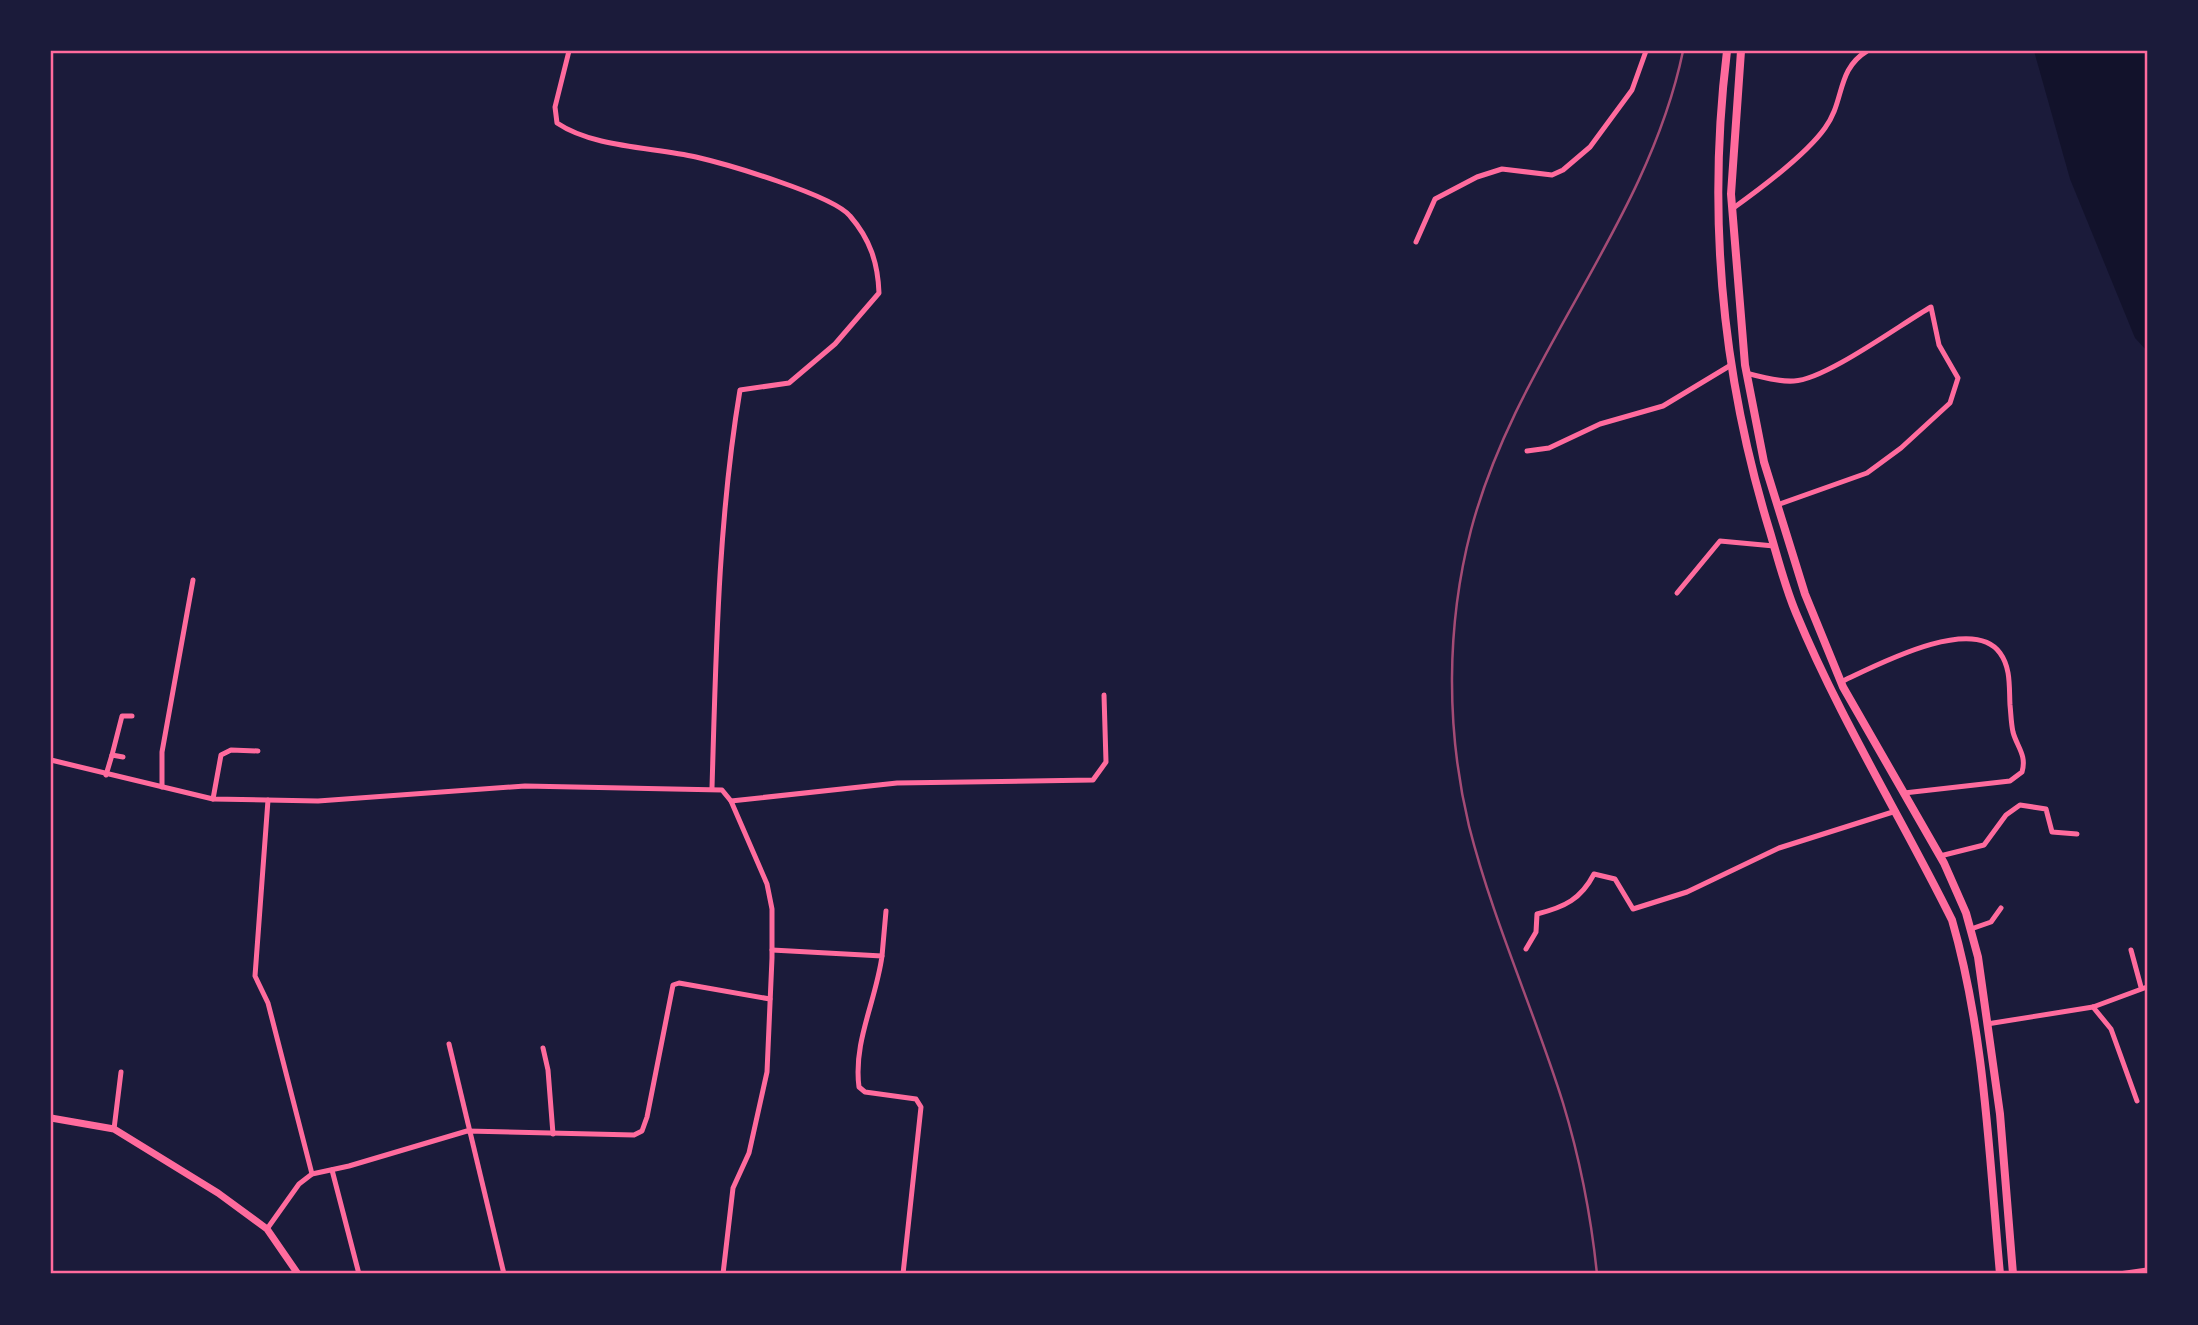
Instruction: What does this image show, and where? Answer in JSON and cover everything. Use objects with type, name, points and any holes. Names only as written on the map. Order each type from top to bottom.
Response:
[{"type":"highway","points":[[1727,51],[1718,171],[1718,238],[1724,320],[1748,460],[1796,611],[1839,705],[1952,920],[1963,958],[1979,1055],[2000,1274]]},
{"type":"highway","points":[[1741,51],[1732,209],[1746,373],[1764,462],[1805,594],[1841,682],[1940,856],[1970,929],[1978,957],[2000,1114],[2013,1274]]},
{"type":"highway","points":[[1839,705],[1850,699]]},
{"type":"main road","points":[[51,1118],[114,1129],[218,1193],[267,1229],[298,1274]]},
{"type":"street","points":[[569,51],[555,107],[557,123],[567,130],[626,145],[696,157],[811,194],[849,214],[878,263],[879,293],[835,344],[789,383],[740,390],[730,447],[717,618],[712,788]]},
{"type":"street","points":[[1416,242],[1434,199],[1477,177],[1502,169],[1552,175],[1563,170],[1590,147],[1632,90],[1646,51]]},
{"type":"street","points":[[1732,209],[1761,188],[1824,129],[1838,106],[1843,75],[1854,59],[1867,51]]},
{"type":"street","points":[[1746,373],[1793,382],[1854,356],[1931,307],[1939,345],[1958,378],[1950,403],[1902,449],[1867,473],[1777,505]]},
{"type":"street","points":[[1527,451],[1549,448],[1600,424],[1664,406],[1731,365]]},
{"type":"street","points":[[1677,593],[1720,541],[1774,546]]},
{"type":"street","points":[[162,787],[162,752],[193,580]]},
{"type":"street","points":[[1841,682],[1914,650],[1971,637],[1990,643],[2001,654],[2008,670],[2014,733],[2023,752],[2022,772],[2010,781],[1904,793]]},
{"type":"street","points":[[731,801],[897,783],[1093,780],[1106,762],[1104,695]]},
{"type":"street","points":[[106,775],[122,716],[132,716]]},
{"type":"street","points":[[213,799],[221,755],[231,750],[258,751]]},
{"type":"street","points":[[112,755],[123,757]]},
{"type":"street","points":[[51,760],[213,799],[318,801],[525,786],[722,790],[731,801],[767,884],[772,909],[767,1072],[749,1153],[733,1188],[723,1274]]},
{"type":"street","points":[[268,800],[255,976],[268,1003],[312,1174]]},
{"type":"street","points":[[1940,856],[1984,845],[2006,815],[2020,806],[2046,808],[2052,832],[2077,834]]},
{"type":"street","points":[[1526,949],[1536,932],[1537,914],[1561,908],[1584,893],[1594,874],[1615,879],[1633,909],[1687,892],[1779,848],[1896,811]]},
{"type":"street","points":[[1970,929],[1991,922],[2001,908]]},
{"type":"street","points":[[886,911],[878,986],[857,1051],[857,1075],[859,1087],[864,1092],[916,1099],[921,1107],[903,1274]]},
{"type":"street","points":[[772,950],[882,956]]},
{"type":"street","points":[[1987,1024],[2093,1007],[2144,987],[2131,950]]},
{"type":"street","points":[[267,1229],[299,1184],[312,1174],[467,1131],[620,1137],[642,1131],[673,985],[679,983],[770,999]]},
{"type":"street","points":[[2093,1007],[2111,1029],[2137,1101]]},
{"type":"street","points":[[449,1044],[467,1131],[504,1274]]},
{"type":"street","points":[[542,1048],[548,1070],[554,1134]]},
{"type":"street","points":[[114,1129],[121,1072]]},
{"type":"street","points":[[332,1170],[359,1274]]},
{"type":"street","points":[[2119,1274],[2147,1270]]},
{"type":"shaded area","points":[[2034,51],[2147,51],[2147,351],[2135,338],[2070,179]]},
{"type":"railway","points":[[1597,1274],[1592,1231],[1575,1145],[1552,1068],[1490,896],[1469,826],[1456,753],[1453,641],[1457,603],[1471,530],[1492,467],[1518,407],[1641,175],[1665,115],[1683,51]]}]
